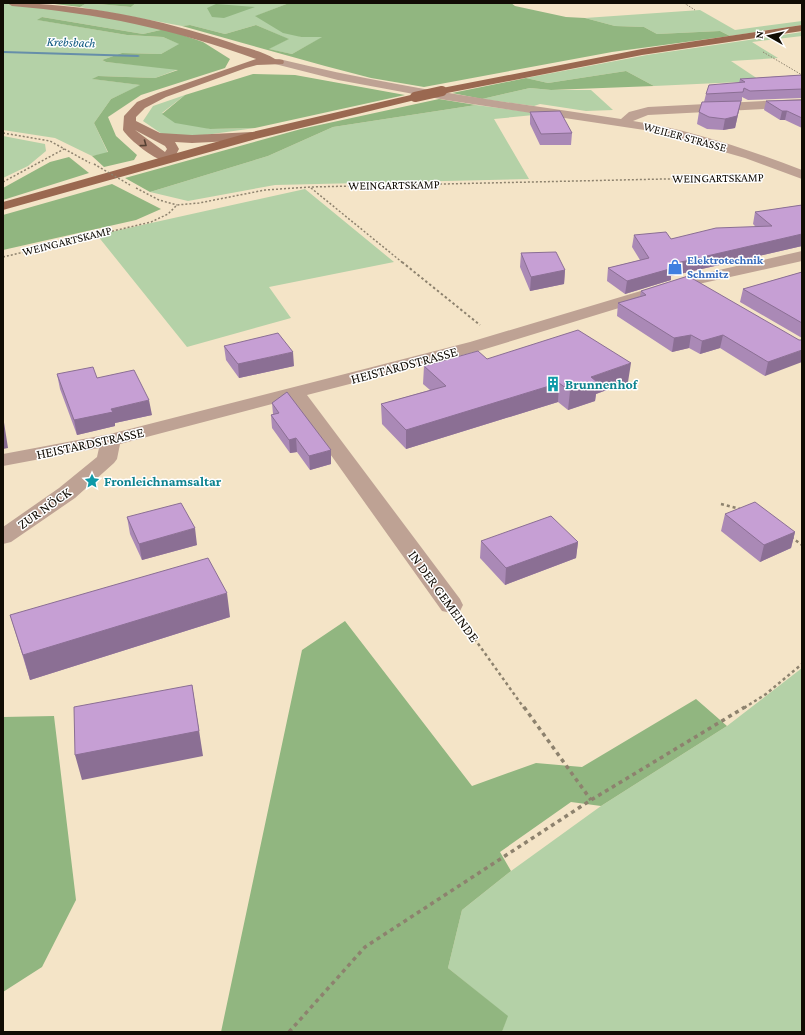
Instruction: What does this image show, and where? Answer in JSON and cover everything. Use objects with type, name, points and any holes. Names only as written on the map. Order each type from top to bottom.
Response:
[{"type":"main road","points":[[12,3],[83,11],[178,30],[279,62]]},
{"type":"main road","points":[[3,206],[252,136],[416,97],[642,52],[802,28]]},
{"type":"main road","points":[[235,48],[240,57],[236,68]]},
{"type":"main road","points":[[167,159],[132,135],[129,130],[132,113],[147,101],[200,83],[236,68],[256,62],[279,62]]},
{"type":"main road","points":[[200,83],[279,62]]},
{"type":"main road","points":[[130,123],[160,137],[172,146],[172,152],[167,159]]},
{"type":"main road","points":[[160,137],[198,139],[252,136]]},
{"type":"street","name":"WEILER STRASSE","points":[[279,62],[338,77],[417,92],[624,122],[706,141],[786,167],[802,175]]},
{"type":"street","points":[[624,122],[633,114],[648,111],[802,103]]},
{"type":"street","points":[[786,167],[802,165]]},
{"type":"street","name":"HEISTARDSTRASSE","points":[[3,460],[111,440],[296,393],[476,346],[690,281],[802,256]]},
{"type":"street","points":[[690,281],[710,293]]},
{"type":"street","name":"IN DER GEMEINDE","points":[[296,393],[450,605]]},
{"type":"street","name":"ZUR NÖCK","points":[[3,537],[67,493],[107,459],[111,440]]},
{"type":"path","points":[[684,3],[695,10]]},
{"type":"path","points":[[763,52],[802,76]]},
{"type":"path","points":[[3,133],[50,141],[159,200],[177,205]]},
{"type":"path","points":[[3,182],[64,149]]},
{"type":"path","name":"WEINGARTSKAMP","points":[[3,256],[151,222],[168,214],[177,205],[199,203],[265,190],[310,187],[754,177]]},
{"type":"path","points":[[310,187],[497,339]]},
{"type":"path","points":[[721,504],[747,511]]},
{"type":"path","points":[[789,536],[802,545]]},
{"type":"path","name":"IN DER GEMEINDE","points":[[450,605],[591,800]]},
{"type":"path","points":[[289,1032],[365,947],[591,800],[766,694],[802,664]]},
{"type":"green space","points":[[3,3],[63,9],[165,29],[143,34],[42,17],[38,20],[127,35],[163,37],[180,44],[161,54],[122,53],[102,60],[106,62],[179,69],[155,78],[98,76],[93,79],[141,85],[111,99],[94,123],[108,153],[92,156],[55,138],[3,130]]},
{"type":"green space","points":[[46,3],[87,3],[80,7]]},
{"type":"green space","points":[[87,3],[131,7],[136,3],[289,3],[256,16],[301,37],[323,37],[292,54],[268,49],[288,39],[256,25],[225,34],[190,25],[182,26],[80,7]]},
{"type":"green space","points":[[87,3],[136,3],[131,7]]},
{"type":"green space","points":[[289,3],[511,3],[515,6],[566,17],[585,18],[615,26],[644,27],[657,34],[720,31],[730,36],[612,52],[424,87],[371,78],[182,26],[190,25],[225,34],[256,25],[289,39],[269,49],[292,54],[322,37],[301,37],[283,33],[255,16]]},
{"type":"green space","points":[[216,4],[255,7],[224,18],[212,17],[207,8]]},
{"type":"green space","points":[[700,10],[735,30],[802,21],[802,25],[730,36],[720,31],[657,34],[644,27],[615,26],[585,18]]},
{"type":"green space","points":[[42,17],[143,34],[165,29],[203,42],[230,59],[225,68],[141,95],[108,117],[116,136],[137,155],[134,160],[104,167],[92,156],[108,152],[94,123],[111,99],[140,85],[92,79],[98,76],[155,78],[178,70],[106,62],[102,60],[122,53],[161,54],[179,44],[163,37],[127,35],[37,20]]},
{"type":"green space","points":[[802,32],[802,36],[752,42],[778,58],[731,61],[761,81],[654,86],[626,71],[548,83],[526,78],[647,55]]},
{"type":"green space","points":[[626,71],[654,86],[551,90],[530,88],[482,99],[452,93],[526,78],[548,83]]},
{"type":"green space","points":[[253,74],[295,75],[405,95],[255,128],[210,129],[175,123],[162,114],[185,95]]},
{"type":"green space","points":[[530,88],[551,90],[591,90],[613,110],[586,111],[540,104],[534,106],[482,99]]},
{"type":"green space","points":[[185,95],[162,113],[210,129],[255,128],[198,136],[162,134],[143,121],[153,106]]},
{"type":"green space","points":[[439,99],[476,105],[333,127],[268,156],[150,192],[125,178],[301,129]]},
{"type":"green space","points":[[476,105],[544,114],[494,119],[529,179],[275,185],[188,201],[150,192],[268,156],[333,127]]},
{"type":"green space","points":[[3,136],[45,144],[46,151],[28,166],[3,178]]},
{"type":"green space","points":[[69,157],[89,173],[3,200],[3,188],[50,162]]},
{"type":"green space","points":[[112,184],[161,209],[136,220],[3,250],[3,215]]},
{"type":"green space","points":[[305,189],[394,262],[269,287],[291,318],[187,347],[97,235]]},
{"type":"green space","points":[[345,621],[472,786],[536,763],[582,767],[696,699],[727,726],[601,806],[571,802],[500,852],[511,871],[462,910],[448,968],[508,1016],[502,1032],[221,1032],[302,650]]},
{"type":"green space","points":[[802,668],[802,1032],[502,1032],[507,1016],[448,968],[462,910],[511,871],[601,806],[727,726]]},
{"type":"green space","points":[[54,716],[76,900],[42,967],[3,992],[3,717]]},
{"type":"building","points":[[802,75],[802,89],[750,91],[744,88],[743,92],[706,94],[709,85],[745,82],[740,79]]},
{"type":"building","points":[[802,100],[802,118],[787,111],[782,111],[766,101]]},
{"type":"building","points":[[741,101],[737,116],[725,119],[709,117],[699,112],[702,102]]},
{"type":"building","points":[[560,111],[572,133],[541,134],[530,112]]},
{"type":"building","points":[[802,205],[802,234],[668,265],[673,268],[627,281],[608,268],[649,258],[634,235],[666,232],[671,239],[716,228],[772,226],[755,212]]},
{"type":"building","points":[[556,252],[565,270],[531,277],[521,253]]},
{"type":"building","points":[[802,272],[802,323],[743,289]]},
{"type":"building","points":[[688,276],[799,340],[802,340],[802,350],[768,362],[723,335],[702,341],[691,335],[674,338],[618,303],[646,295],[641,291]]},
{"type":"building","points":[[578,330],[631,363],[591,377],[597,382],[570,391],[559,383],[406,430],[381,404],[446,386],[424,366],[478,351],[487,359]]},
{"type":"building","points":[[278,333],[293,352],[238,364],[224,346]]},
{"type":"building","points":[[93,367],[97,378],[134,370],[149,400],[111,409],[113,412],[74,420],[57,374]]},
{"type":"building","points":[[287,392],[331,450],[309,456],[296,438],[289,440],[271,415],[279,413],[272,403]]},
{"type":"building","points":[[755,502],[795,532],[764,545],[725,514]]},
{"type":"building","points":[[181,503],[195,528],[139,544],[127,517]]},
{"type":"building","points":[[551,516],[578,542],[506,568],[481,541]]},
{"type":"building","points":[[208,558],[227,593],[23,655],[10,615]]},
{"type":"building","points":[[192,685],[199,731],[75,755],[74,707]]},
{"type":"waterway","name":"Krebsbach","points":[[3,52],[138,56]]},
{"type":"place","name":"Elektrotechnik Schmitz","points":[[675,267]]},
{"type":"place","name":"Brunnenhof","points":[[553,384]]},
{"type":"place","name":"Fronleichnamsaltar","points":[[92,481]]}]
